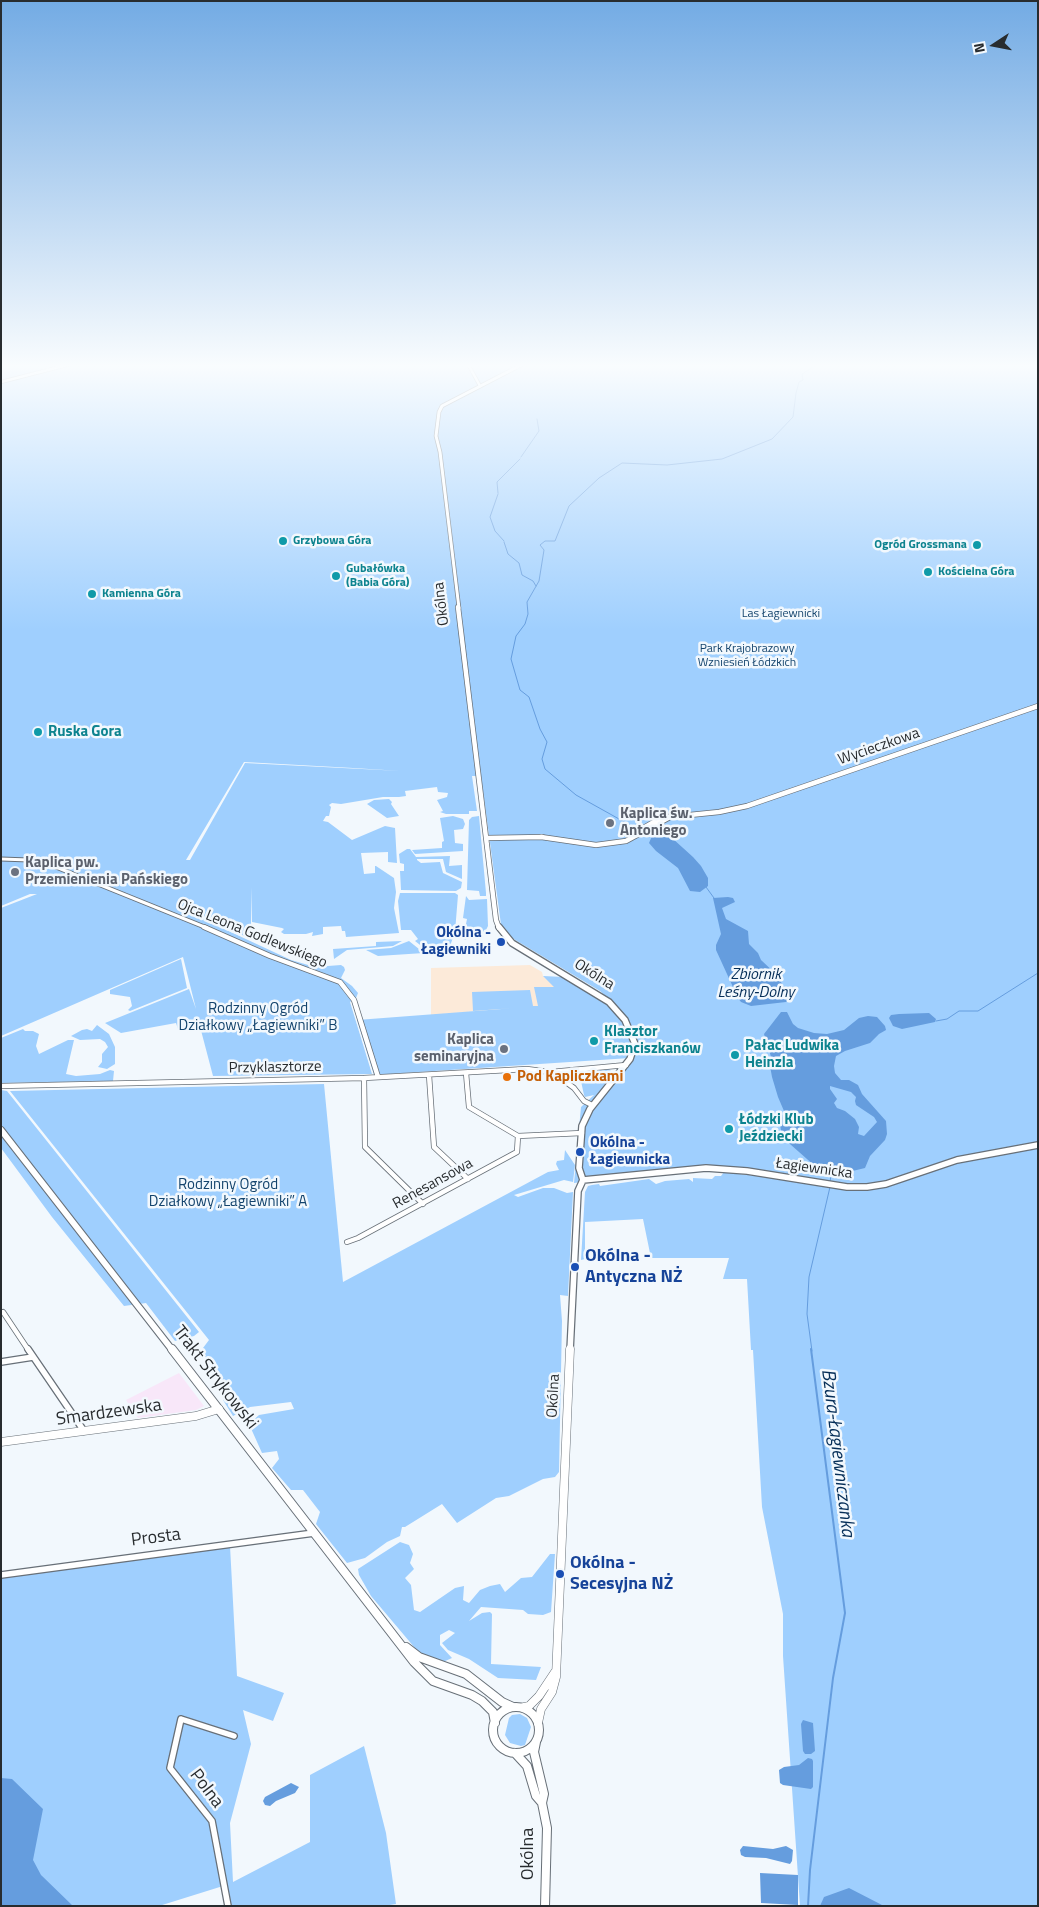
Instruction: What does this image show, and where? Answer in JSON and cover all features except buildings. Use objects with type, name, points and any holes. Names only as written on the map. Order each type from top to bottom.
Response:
[{"type":"main road","name":"Trakt Strykowski","points":[[1,1130],[403,1645],[414,1662],[430,1679],[478,1698],[493,1712],[495,1723]]},
{"type":"main road","name":"Trakt Strykowski","points":[[403,1645],[419,1657],[466,1674],[502,1702],[519,1707]]},
{"type":"main road","points":[[519,1707],[533,1713],[538,1723],[539,1733],[536,1742],[527,1750],[515,1754],[504,1750],[497,1743],[494,1734],[495,1723],[502,1712],[519,1707]]},
{"type":"main road","name":"Okólna","points":[[536,1742],[534,1752],[544,1794],[542,1803],[547,1828],[545,1906]]},
{"type":"main road","name":"Okólna","points":[[515,1754],[527,1766],[536,1796],[542,1803]]},
{"type":"street","name":"Okólna","points":[[440,453],[496,920],[499,930],[512,943],[602,997],[617,1010],[630,1028],[634,1041],[633,1054],[626,1065],[592,1106],[583,1120],[580,1168],[582,1180],[578,1191],[556,1677],[553,1688],[541,1709],[538,1723]]},
{"type":"street","name":"Wycieczkowa","points":[[486,838],[542,837],[596,845],[632,840],[670,817],[728,810],[765,800],[1038,706]]},
{"type":"street","name":"Ojca Leona Godlewskiego","points":[[1,859],[30,860],[64,870],[177,915],[270,956],[340,982],[354,1000],[378,1077]]},
{"type":"street","name":"Przyklasztorze","points":[[1,1086],[364,1078],[527,1069],[549,1072],[626,1065]]},
{"type":"street","name":"Przyklasztorze","points":[[549,1072],[568,1082],[584,1101],[592,1106]]},
{"type":"street","points":[[466,1073],[469,1107],[518,1136],[582,1133]]},
{"type":"street","points":[[429,1075],[434,1147],[468,1179]]},
{"type":"street","points":[[364,1078],[365,1147],[423,1204]]},
{"type":"street","name":"Renesansowa","points":[[347,1242],[423,1204],[516,1152],[518,1136]]},
{"type":"street","name":"Łagiewnicka","points":[[582,1180],[706,1168],[747,1171],[859,1188],[876,1186],[957,1160],[1038,1145]]},
{"type":"street","points":[[3,1312],[84,1431]]},
{"type":"street","points":[[1,1362],[33,1357]]},
{"type":"street","name":"Smardzewska","points":[[1,1442],[196,1416],[219,1409]]},
{"type":"street","name":"Prosta","points":[[1,1575],[315,1533]]},
{"type":"street","points":[[519,1707],[529,1706],[539,1696],[555,1672]]},
{"type":"street","name":"Polna","points":[[228,1906],[212,1821],[170,1768],[181,1719],[234,1736]]},
{"type":"shaded area","points":[[530,965],[542,972],[543,976],[555,987],[539,1006],[431,1015],[431,968]]},
{"type":"shaded area","points":[[179,1373],[204,1406],[196,1410],[138,1418],[126,1400]]},
{"type":"green space","name":"Park Krajobrazowy Wzniesień Łódzkich","points":[[1,453],[1038,453],[1038,1906],[800,1906],[783,1656],[783,1614],[762,1507],[747,1279],[723,1279],[729,1258],[651,1258],[643,1219],[585,1222],[585,1259],[581,1260],[585,1192],[588,1186],[649,1179],[656,1184],[665,1181],[689,1179],[693,1182],[693,1178],[712,1179],[715,1176],[721,1176],[724,1172],[773,1178],[700,1166],[574,1183],[581,1107],[594,1095],[585,1097],[579,1072],[587,1071],[589,1075],[593,1075],[593,1070],[609,1069],[612,1075],[602,1088],[630,1062],[630,1058],[374,1075],[357,1020],[515,1008],[473,1011],[472,992],[530,990],[533,1006],[538,1006],[534,987],[554,987],[543,976],[563,977],[610,1000],[600,991],[502,932],[481,776],[472,776],[477,811],[469,811],[469,814],[446,814],[440,812],[443,811],[437,800],[447,797],[448,793],[438,792],[437,787],[405,791],[406,796],[383,797],[341,804],[332,803],[329,805],[331,807],[329,816],[326,816],[323,821],[328,822],[352,840],[385,826],[395,828],[397,863],[388,862],[388,852],[361,853],[364,874],[375,873],[376,866],[394,878],[396,892],[394,908],[399,933],[346,937],[345,931],[342,931],[341,926],[323,927],[323,934],[312,936],[313,932],[306,934],[284,934],[281,932],[284,929],[282,928],[252,922],[251,887],[251,936],[249,938],[177,907],[291,960],[315,967],[341,965],[344,967],[345,970],[341,978],[358,993],[356,998],[350,1002],[372,1074],[213,1076],[198,1019],[194,1019],[195,1026],[178,1029],[176,1023],[121,1033],[105,1023],[189,989],[196,1009],[183,957],[1,1036],[1,908],[37,894],[30,894],[1,906]],"holes":[[[244,762],[401,771],[245,763],[190,860],[186,860]]]},
{"type":"green space","points":[[389,799],[399,816],[387,818],[367,804],[374,800]]},
{"type":"green space","points":[[453,816],[463,819],[465,824],[463,829],[454,830],[455,843],[463,844],[463,851],[415,854],[412,850],[442,848],[442,842],[444,841],[440,818]]},
{"type":"green space","points":[[479,816],[486,896],[480,896],[479,891],[467,890],[469,820],[472,817]]},
{"type":"green space","points":[[410,849],[416,857],[450,856],[449,866],[462,865],[462,879],[446,872],[443,859],[417,860],[421,863],[440,862],[443,873],[462,882],[461,888],[456,891],[401,890],[400,871],[404,871],[404,864],[400,863],[399,854]]},
{"type":"green space","points":[[400,893],[455,893],[458,895],[455,932],[450,946],[445,950],[429,952],[415,941],[418,939],[411,930],[401,930],[398,901]]},
{"type":"green space","points":[[466,896],[469,900],[487,899],[488,926],[486,930],[474,939],[467,938],[466,940],[463,939],[467,919],[463,918]]},
{"type":"green space","points":[[402,941],[393,946],[347,950],[334,959],[333,949],[376,946],[376,942]]},
{"type":"green space","points":[[409,941],[424,953],[378,956],[366,950],[391,948]]},
{"type":"green space","points":[[181,959],[187,988],[130,1011],[128,1010],[132,1006],[130,997],[110,994],[110,990]]},
{"type":"green space","points":[[97,1025],[109,1034],[115,1047],[115,1064],[107,1069],[98,1067],[102,1062],[102,1054],[108,1047],[105,1042],[100,1039],[80,1040],[71,1036],[82,1030],[92,1031]]},
{"type":"green space","points":[[23,1029],[39,1034],[36,1046],[39,1054],[68,1040],[74,1040],[66,1074],[76,1076],[100,1074],[110,1070],[114,1071],[113,1081],[1,1083],[1,1038]]},
{"type":"green space","name":"Rodzinny Ogród Działkowy „Łagiewniki” A","points":[[324,1084],[343,1282],[548,1172],[559,1170],[556,1164],[557,1161],[564,1160],[565,1150],[575,1165],[573,1182],[564,1180],[514,1195],[518,1197],[543,1188],[554,1188],[567,1193],[573,1192],[568,1296],[560,1295],[562,1321],[559,1472],[555,1477],[543,1479],[509,1496],[496,1498],[457,1523],[442,1504],[402,1527],[400,1536],[387,1542],[365,1558],[347,1563],[316,1524],[320,1512],[303,1490],[291,1490],[272,1468],[279,1459],[277,1451],[262,1453],[249,1424],[259,1415],[294,1409],[291,1402],[250,1407],[233,1416],[223,1400],[228,1395],[227,1384],[219,1377],[216,1363],[205,1357],[203,1348],[209,1340],[10,1091]]},
{"type":"green space","points":[[1,1090],[7,1091],[199,1332],[194,1336],[175,1341],[146,1303],[124,1306],[52,1217],[1,1148]]},
{"type":"green space","points":[[400,1542],[409,1545],[413,1554],[410,1563],[414,1569],[405,1578],[411,1585],[414,1610],[420,1612],[455,1588],[464,1586],[463,1600],[469,1603],[480,1590],[490,1586],[500,1584],[505,1592],[521,1578],[532,1577],[550,1554],[555,1554],[551,1612],[543,1615],[528,1614],[523,1610],[481,1607],[469,1621],[482,1613],[490,1612],[492,1614],[491,1664],[541,1667],[536,1680],[498,1678],[469,1659],[448,1650],[442,1643],[455,1633],[449,1630],[440,1635],[440,1645],[452,1658],[443,1662],[420,1654],[371,1596],[359,1575],[358,1569]]},
{"type":"green space","points":[[230,1546],[237,1676],[284,1693],[273,1721],[243,1710],[251,1744],[230,1823],[233,1882],[310,1842],[310,1775],[364,1746],[386,1833],[396,1904],[383,1906],[227,1906],[223,1886],[159,1906],[68,1906],[29,1874],[1,1787],[1,1575]]},
{"type":"green space","points":[[520,1714],[527,1718],[531,1727],[525,1745],[521,1746],[510,1743],[505,1735],[509,1718],[512,1715]]},
{"type":"water","points":[[662,833],[672,838],[693,857],[708,878],[708,886],[700,892],[690,891],[678,868],[649,843],[652,836]]},
{"type":"water","name":"Zbiornik Leśny-Dolny","points":[[713,898],[733,898],[735,902],[722,908],[726,919],[748,931],[749,944],[758,953],[761,960],[777,975],[789,996],[789,1000],[786,1002],[751,1006],[741,1002],[738,998],[716,950],[721,934]]},
{"type":"water","points":[[781,1012],[787,1012],[793,1024],[798,1028],[814,1033],[827,1034],[844,1030],[859,1018],[868,1016],[877,1017],[885,1026],[886,1030],[870,1043],[836,1056],[834,1066],[835,1073],[841,1080],[849,1080],[858,1085],[862,1094],[886,1121],[887,1134],[885,1140],[870,1156],[865,1168],[836,1175],[824,1174],[782,1137],[780,1124],[784,1111],[772,1077],[770,1066],[772,1060],[764,1034]],"holes":[[[830,1086],[851,1092],[856,1097],[856,1105],[874,1117],[877,1122],[864,1136],[858,1134],[859,1127],[855,1119],[845,1111],[837,1108],[834,1103],[837,1099]]]},
{"type":"water","points":[[929,1013],[936,1019],[935,1022],[902,1029],[893,1026],[889,1018],[891,1015],[899,1014]]},
{"type":"water","points":[[803,1720],[813,1723],[815,1751],[811,1754],[805,1754],[803,1751],[801,1724]]},
{"type":"water","points":[[808,1758],[813,1761],[813,1787],[811,1789],[780,1783],[779,1770],[784,1767],[799,1765]]},
{"type":"water","points":[[1,1778],[12,1779],[43,1809],[33,1860],[41,1875],[73,1906],[1,1906]]},
{"type":"water","points":[[291,1783],[299,1787],[295,1793],[276,1801],[270,1806],[265,1805],[263,1801],[265,1797]]},
{"type":"water","points":[[743,1846],[773,1849],[786,1846],[793,1850],[792,1861],[790,1864],[766,1858],[745,1857],[741,1855],[740,1850]]},
{"type":"water","points":[[760,1873],[798,1875],[798,1905],[761,1903]]},
{"type":"water","points":[[849,1888],[883,1906],[820,1906],[824,1897]]},
{"type":"waterway","points":[[521,457],[524,453]]},
{"type":"waterway","name":"Bzura-Łagiewniczanka","points":[[637,829],[576,795],[545,769],[542,759],[547,742],[540,729],[529,697],[520,690],[511,659],[516,636],[525,624],[528,614],[527,602],[539,581],[544,550],[540,545],[545,541],[555,541],[569,506],[599,478],[622,463],[667,465],[722,459],[737,453]]},
{"type":"waterway","points":[[498,493],[497,482],[520,459]]},
{"type":"waterway","points":[[498,494],[490,517],[495,531],[504,541]]},
{"type":"waterway","points":[[504,542],[508,554],[519,563],[522,575],[533,581],[536,586]]},
{"type":"waterway","name":"Bzura-Łagiewniczanka","points":[[647,833],[653,835]]},
{"type":"waterway","name":"Bzura-Łagiewniczanka","points":[[706,887],[714,898]]},
{"type":"waterway","points":[[936,1021],[947,1019],[959,1011],[978,1011],[1038,973]]},
{"type":"waterway","name":"Bzura-Łagiewniczanka","points":[[830,1183],[831,1174]]},
{"type":"waterway","name":"Bzura-Łagiewniczanka","points":[[812,1351],[807,1314],[809,1277],[830,1187]]},
{"type":"waterway","name":"Bzura-Łagiewniczanka","points":[[808,1906],[810,1870],[833,1678],[845,1613],[811,1349]]},
{"type":"place","name":"Grzybowa Góra","points":[[283,541]]},
{"type":"place","name":"Ogród Grossmana","points":[[977,545]]},
{"type":"place","name":"Kościelna Góra","points":[[928,572]]},
{"type":"place","name":"Gubałówka (Babia Góra)","points":[[336,576]]},
{"type":"place","name":"Kamienna Góra","points":[[92,594]]},
{"type":"place","name":"Ruska Gora","points":[[38,732]]},
{"type":"place","name":"Kaplica św. Antoniego","points":[[610,823]]},
{"type":"place","name":"Kaplica pw. Przemienienia Pańskiego","points":[[15,872]]},
{"type":"place","name":"Okólna - Łagiewniki","points":[[501,942]]},
{"type":"place","name":"Klasztor Franciszkanów","points":[[594,1041]]},
{"type":"place","name":"Kaplica seminaryjna","points":[[504,1049]]},
{"type":"place","name":"Pałac Ludwika Heinzla","points":[[735,1055]]},
{"type":"place","name":"Pod Kapliczkami","points":[[507,1077]]},
{"type":"place","name":"Łódzki Klub Jeździecki","points":[[729,1129]]},
{"type":"place","name":"Okólna - Łagiewnicka","points":[[580,1152]]},
{"type":"place","name":"Okólna - Antyczna NŻ","points":[[575,1267]]},
{"type":"place","name":"Okólna - Secesyjna NŻ","points":[[560,1574]]},
{"type":"park label","name":"Las Łagiewnicki","points":[[781,614]]},
{"type":"park label","name":"Rodzinny Ogród Działkowy „Łagiewniki” B","points":[[258,1018]]}]
